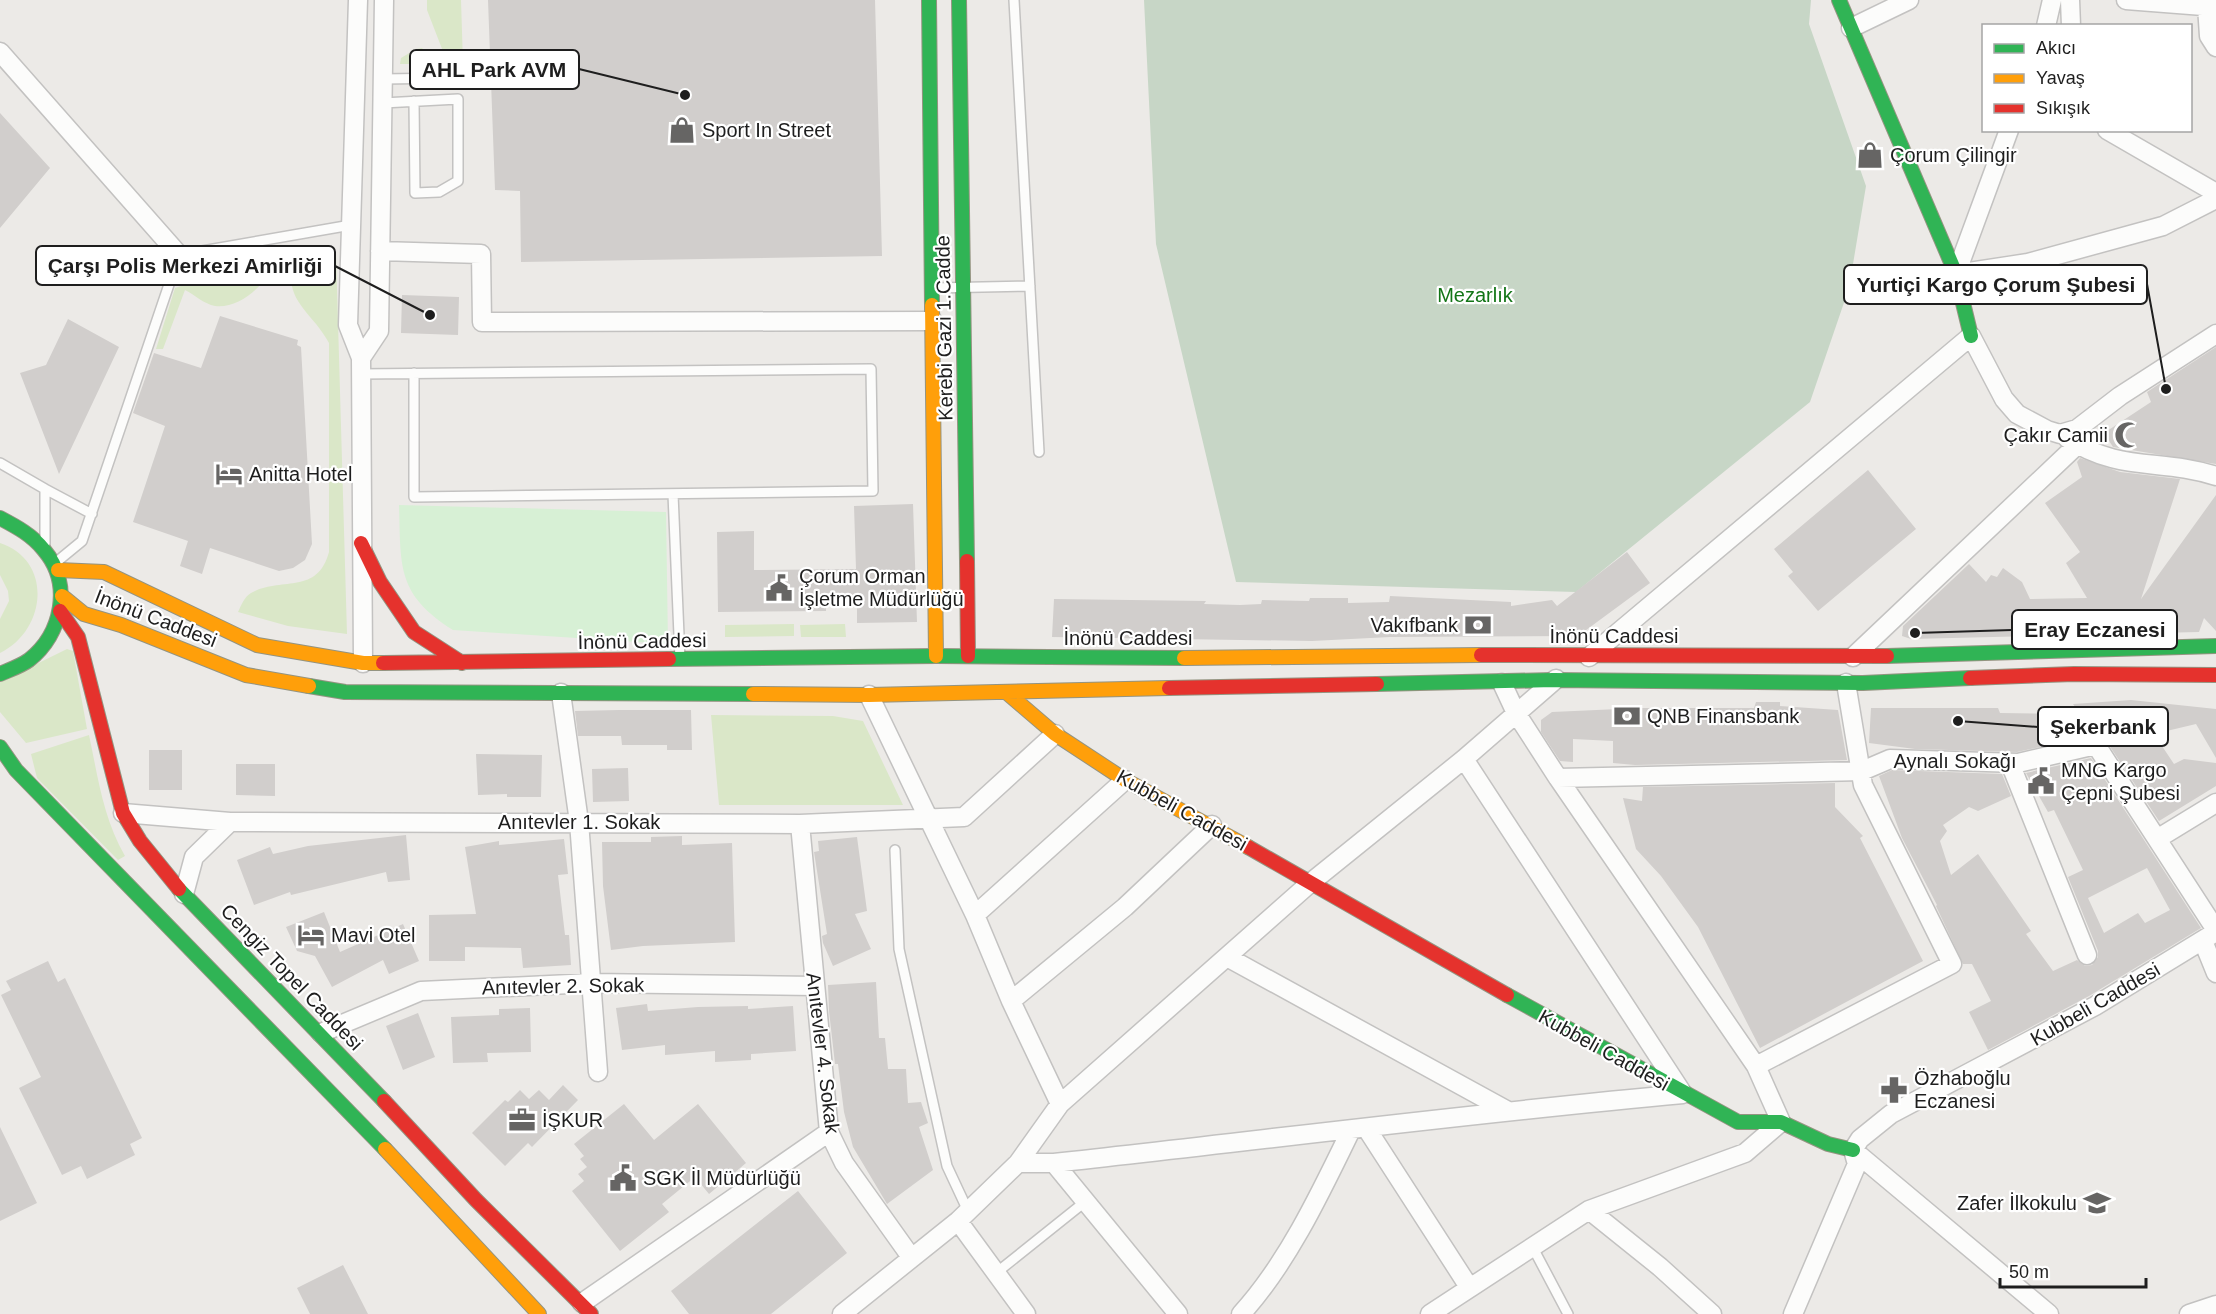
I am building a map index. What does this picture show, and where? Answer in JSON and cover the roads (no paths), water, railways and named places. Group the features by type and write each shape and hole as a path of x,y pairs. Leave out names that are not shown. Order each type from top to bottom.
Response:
{"street":[{"path":"358,0 348,325 361,366 363,663"},
{"path":"361,366 379,331 384,0"},
{"name":"Kerebi Gazi 1.Cadde","path":"929,0 932,289 948,322 968,656"},
{"name":"Kerebi Gazi 1.Cadde","path":"936,656 948,322 963,288 959,0"},
{"path":"1839,0 1956,274 1971,336 2004,399 2018,414 2102,458 2198,470 2216,476"},
{"path":"1851,28 1909,0"},
{"path":"2046,24 2052,0"},
{"path":"2070,0 2071,24"},
{"path":"2126,0 2211,6 2209,36 2216,47"},
{"path":"0,52 179,255"},
{"path":"1956,274 2008,132"},
{"path":"2110,132 2216,193"},
{"path":"1956,274 2028,263 2163,226 2216,199"},
{"path":"380,251 481,254 482,322 948,322"},
{"path":"2060,434 2077,429 2120,396 2216,334"},
{"path":"842,1314 963,1216 1018,1163 1060,1104 1309,884 1464,759 1553,680 1593,654 1971,336"},
{"path":"1853,657 2077,445"},
{"path":"0,517 26,529 45,547 56,567 61,604 52,635 37,655 16,669 0,674"},
{"path":"361,543 380,582 414,632 462,663"},
{"name":"İnönü Caddesi","path":"56,567 104,572 257,645 363,663 936,656 1254,658 1593,654 1853,657 2216,646"},
{"name":"İnönü Caddesi","path":"61,604 84,614 121,625 246,675 345,692 869,695 1502,683 1553,680 1846,683 2074,674 2216,675"},
{"name":"Cengiz Topel Caddesi","path":"61,604 78,638 123,813 140,841 184,894 321,1033 476,1200 586,1308"},
{"path":"1430,1314 1589,1210 1745,1153 1781,1122 1756,1066 1558,778 1516,713 1502,683"},
{"path":"1756,1066 1952,964 1863,785 1846,683"},
{"name":"Kubbeli Caddesi","path":"1006,692 1055,734 1125,780 1212,825 1309,884 1683,1094 1738,1122 1781,1122 1828,1144 1854,1150 1860,1139 1891,1114 2095,1006 2212,934"},
{"path":"561,693 579,822 598,1072"},
{"path":"869,695 975,915 1011,1001 1060,1104"},
{"name":"Anıtevler 1. Sokak","path":"123,813 230,822 800,824 964,818 1055,734"},
{"name":"Aynalı Sokağı","path":"1558,778 1862,771 1890,759 2010,763 2096,745 2157,839 2212,934 2216,972"},
{"path":"0,747 16,770 444,1210 539,1314"},
{"path":"1018,1163 1054,1163 1359,1130 1506,1110 1683,1094 1464,759"},
{"path":"2010,763 2087,955"},
{"path":"975,915 1125,780"},
{"path":"2157,839 2216,803"},
{"path":"184,894 194,857 230,822"},
{"name":"Anıtevler 4. Sokak","path":"800,824 830,1132 844,1163 911,1257"},
{"path":"1011,1001 1125,907 1212,825"},
{"path":"1227,957 1506,1110"},
{"name":"Anıtevler 2. Sokak","path":"321,1033 421,991 591,983 814,986"},
{"path":"1359,1130 1469,1287"},
{"path":"1241,1314 1262,1291 1326,1181 1359,1130"},
{"path":"586,1308 830,1132"},
{"path":"1793,1314 1857,1164 1854,1150"},
{"path":"1854,1150 2049,1314"},
{"path":"1054,1163 1178,1314"},
{"path":"444,1210 510,1305"},
{"path":"1589,1210 1660,1267 1712,1314"},
{"path":"963,1216 996,1273 1026,1314"},
{"path":"2189,1314 2216,1305"}],"lane":[{"path":"1014,0 1039,452"},
{"path":"383,79 450,78"},
{"path":"383,103 414,101 458,99 458,181 439,192 415,193 414,101"},
{"path":"56,567 82,541 179,255 351,225"},
{"path":"932,289 1030,286"},
{"path":"361,366 414,373 871,369 873,491 414,497 414,373"},
{"path":"0,463 92,514"},
{"path":"45,489 45,547"},
{"path":"673,494 681,660"},
{"path":"895,850 902,960 947,1166 963,1216"},
{"path":"996,1273 1086,1201"},
{"path":"1532,1246 1568,1314"}],"place":[{"name":"AHL Park AVM","path":"685,95"},
{"name":"Sport In Street","path":"682,130"},
{"name":"Çorum Çilingir","path":"1870,155"},
{"name":"Çarşı Polis Merkezi Amirliği","path":"430,315"},
{"name":"Yurtiçi Kargo Çorum Şubesi","path":"2166,389"},
{"name":"Çakır Camii","path":"2128,435"},
{"name":"Anitta Hotel","path":"229,474"},
{"name":"Çorum Orman İşletme Müdürlüğü","path":"779,588"},
{"name":"Vakıfbank","path":"1478,625"},
{"name":"Eray Eczanesi","path":"1915,633"},
{"name":"QNB Finansbank","path":"1627,716"},
{"name":"Şekerbank","path":"1958,721"},
{"name":"MNG Kargo Çepni Şubesi","path":"2041,781"},
{"name":"Mavi Otel","path":"311,935"},
{"name":"Özhaboğlu Eczanesi","path":"1894,1090"},
{"name":"İŞKUR","path":"522,1120"},
{"name":"SGK İl Müdürlüğü","path":"623,1178"},
{"name":"Zafer İlkokulu","path":"2097,1203"}],"park label":[{"name":"Mezarlık","path":"1475,295"}]}
